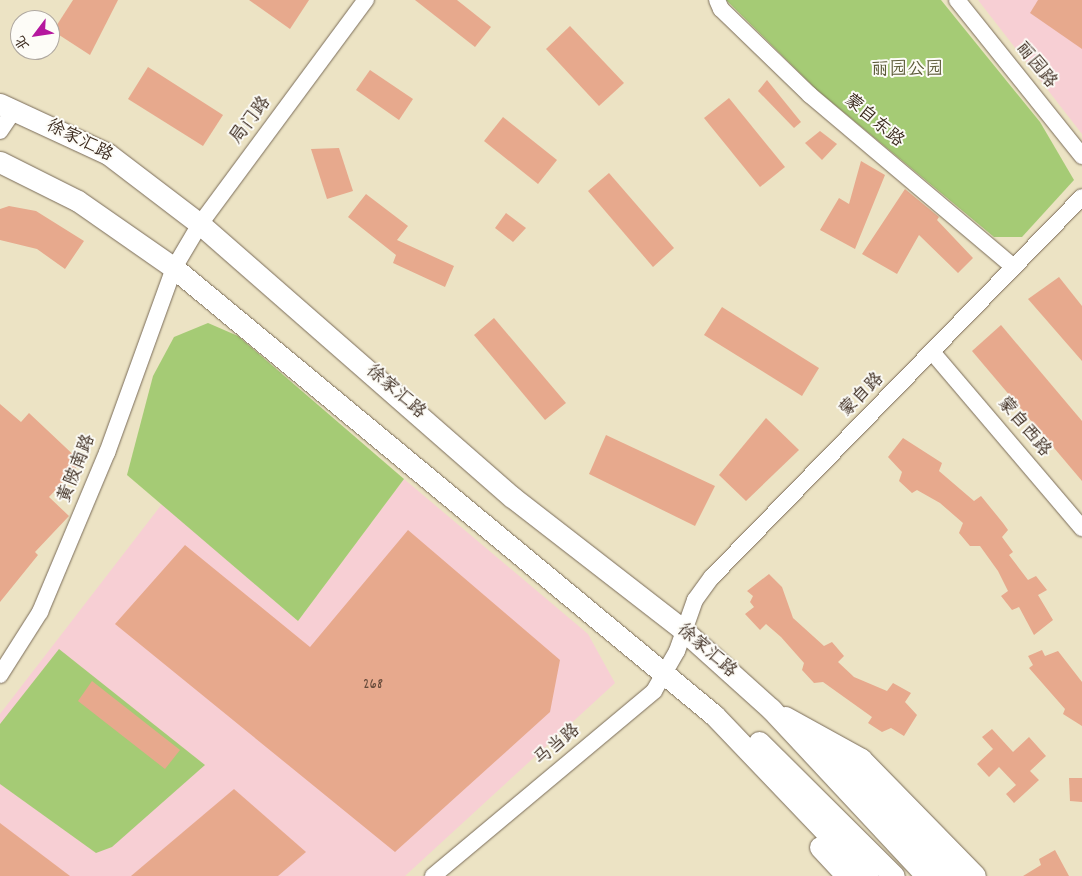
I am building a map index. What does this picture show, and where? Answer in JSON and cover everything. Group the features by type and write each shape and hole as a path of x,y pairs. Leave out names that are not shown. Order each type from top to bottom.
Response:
{"main road":[{"name":"徐家汇路","path":"7,107 108,154 200,224 512,497 682,629 772,709 927,876"},
{"path":"0,162 78,201 174,268 714,715 868,876"},
{"name":"徐家汇路","path":"772,709 861,759 975,876"},
{"path":"772,709 861,781 951,876"},
{"path":"714,715 748,772 847,876"},
{"path":"714,715 758,740 894,876"}],"street":[{"name":"局门路","path":"174,268 200,224 366,0"},
{"name":"蒙自东路","path":"717,0 721,9 810,95 1012,266"},
{"name":"丽园路","path":"956,0 1082,156"},
{"path":"0,131 7,107"},
{"name":"蒙自路","path":"682,629 695,600 712,577 933,353 1012,266 1082,197"},
{"name":"黄陂南路","path":"0,675 40,612 107,453 174,268"},
{"name":"蒙自西路","path":"933,353 1082,528"},
{"name":"马当路","path":"433,876 639,705 665,675 682,629"}],"shaded area":[{"path":"978,0 1082,0 1082,134"},
{"path":"404,479 588,634 615,683 405,876 0,876 0,714 162,504 298,621"}],"green space":[{"name":"丽园公园","path":"726,0 941,0 1040,122 1074,180 1022,237 994,237 817,90"},
{"path":"208,323 238,336 404,479 298,621 127,475 153,376 174,337"},
{"path":"59,649 205,765 112,847 96,853 0,784 0,724"}],"building":[{"path":"73,0 118,0 90,55 60,36 60,20"},
{"path":"249,0 309,0 290,29"},
{"path":"415,0 457,0 491,27 475,47"},
{"path":"1038,0 1082,0 1082,49 1030,13"},
{"path":"570,26 624,83 599,106 546,49"},
{"path":"148,67 223,115 203,146 128,99"},
{"path":"370,70 413,99 399,120 356,90"},
{"path":"767,80 801,122 794,128 758,91"},
{"path":"729,98 785,167 760,187 704,118"},
{"path":"503,117 557,160 538,184 484,141"},
{"path":"820,131 837,144 822,160 805,143"},
{"path":"339,148 353,191 327,199 311,149"},
{"path":"861,161 885,175 855,249 820,230 839,198 849,204"},
{"path":"609,173 674,248 653,267 588,191"},
{"path":"905,189 939,217 937,220 973,258 958,273 919,235 897,274 862,254"},
{"path":"366,194 408,226 397,240 454,266 445,287 393,263 396,255 348,217"},
{"path":"9,206 36,211 84,241 65,269 37,249 0,240 0,209"},
{"path":"506,213 526,228 513,242 495,228"},
{"path":"1059,277 1082,306 1082,361 1028,299"},
{"path":"722,307 819,368 802,396 704,335"},
{"path":"494,318 566,403 545,420 474,335"},
{"path":"1001,325 1082,421 1082,481 972,351"},
{"path":"0,404 21,422 29,413 81,462 49,497 69,516 35,552 38,555 0,602"},
{"path":"766,418 799,450 746,501 719,475"},
{"path":"606,435 715,486 695,526 589,474"},
{"path":"903,438 942,463 939,471 974,501 981,496 1008,530 1002,537 1013,552 1009,555 1028,580 1036,576 1047,590 1038,595 1053,620 1034,635 1019,607 1012,610 1001,596 1008,591 998,571 980,546 970,546 959,533 963,523 940,503 917,490 912,493 899,481 902,472 888,457"},
{"path":"408,530 560,660 550,712 395,852 115,624 185,545 310,647"},
{"path":"769,574 782,587 793,618 824,646 832,642 844,656 838,662 854,677 887,691 893,683 911,693 905,702 917,715 904,736 891,728 882,732 868,723 872,717 823,682 814,683 802,670 804,663 781,637 766,624 760,630 745,614 754,607 750,602 753,596 747,591"},
{"path":"1042,650 1045,656 1058,651 1082,682 1082,726 1063,714 1065,709 1029,668 1033,665 1028,656"},
{"path":"92,681 180,750 165,769 78,701"},
{"path":"992,729 1013,752 1029,737 1046,756 1030,771 1039,780 1014,803 1006,794 1016,785 999,767 989,777 977,764 993,749 982,737"},
{"path":"1069,778 1082,778 1082,802 1070,801"},
{"path":"234,789 306,852 278,876 131,876"},
{"path":"0,823 70,876 0,876"},
{"path":"1055,850 1069,876 1023,876 1041,865 1039,859"}]}
